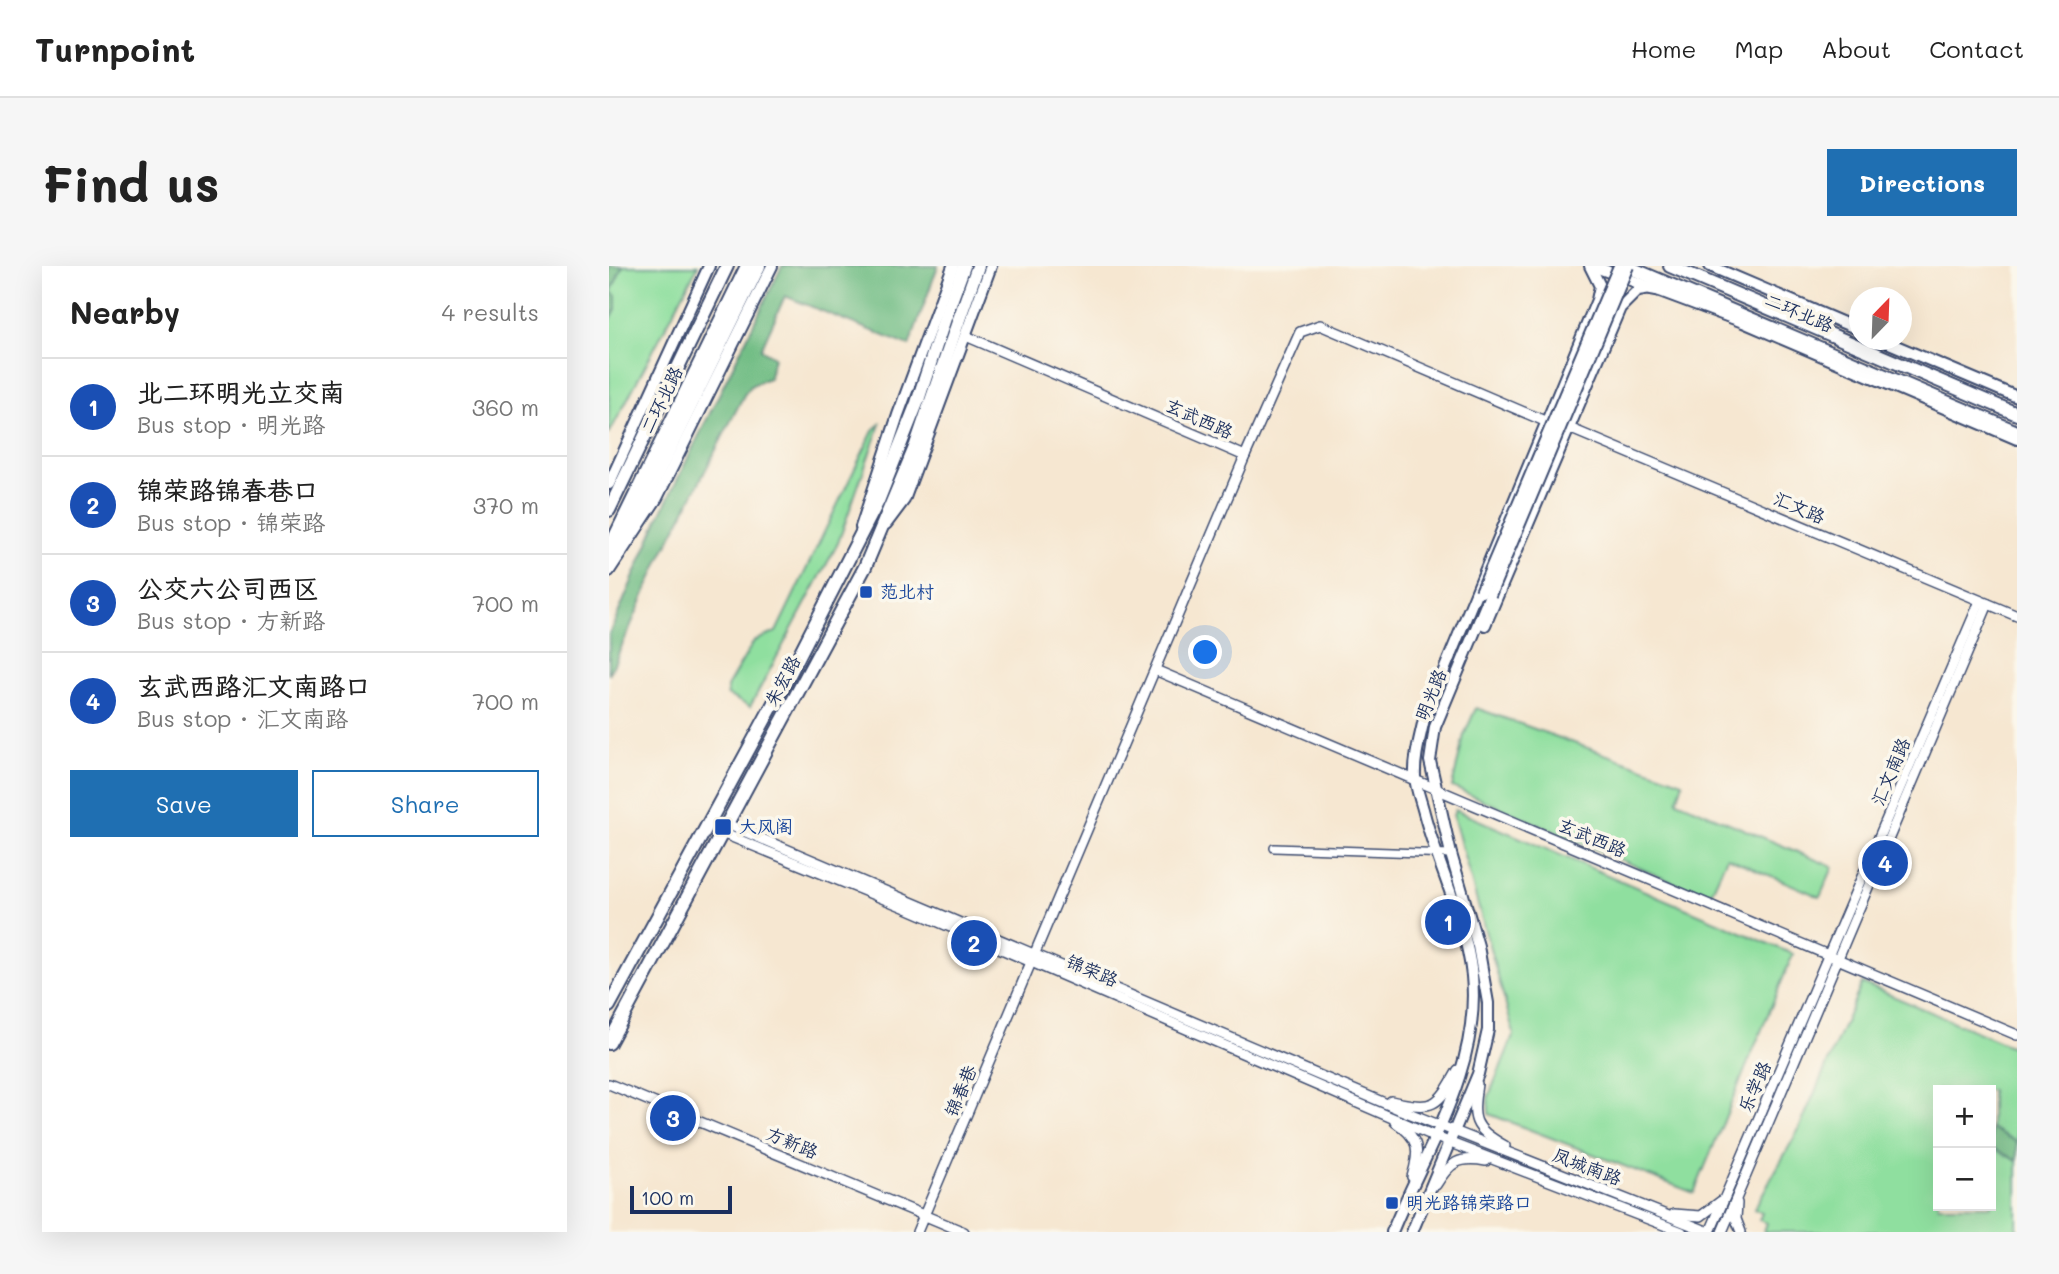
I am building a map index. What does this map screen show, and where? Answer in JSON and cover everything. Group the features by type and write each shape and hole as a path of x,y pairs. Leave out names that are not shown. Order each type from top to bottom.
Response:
{"main road":[{"path":"609,484 709,266"},
{"name":"二环北路","path":"609,510 727,266"},
{"name":"二环北路","path":"609,549 747,266"},
{"path":"610,565 628,534 759,266"},
{"path":"610,565 650,509 772,266"},
{"name":"朱宏路","path":"858,539 898,415 953,266"},
{"name":"朱宏路","path":"609,1006 788,677 878,501 917,403 964,266"},
{"name":"朱宏路","path":"609,1043 882,530 916,445 978,266"},
{"path":"882,530 904,499 991,266"},
{"path":"1592,266 1743,322 2017,439"},
{"name":"明光路","path":"1392,1232 1409,1190 1439,1131 1464,1059 1471,1020 1472,976 1448,888 1434,854 1415,779 1415,756 1424,719 1600,292 1598,278 1592,266"},
{"name":"明光路","path":"1412,1232 1478,1074 1488,1030 1487,995 1478,946 1434,788 1430,761 1435,727 1466,657 1486,593 1619,266"},
{"path":"1627,266 2014,428"},
{"name":"明光路","path":"1456,645 1486,593 1627,266"},
{"name":"二环北路","path":"1645,266 2017,414"},
{"name":"二环北路","path":"1670,266 1972,405 2014,428"},
{"path":"1710,266 1849,325"},
{"path":"1691,267 2017,407"},
{"path":"1466,657 1489,616 1620,307 1638,290 1651,288 1683,293 1714,304"},
{"path":"1822,349 1889,352"},
{"path":"1906,350 2017,397"},
{"path":"1909,361 1932,378"},
{"path":"628,534 650,509"}],"street":[{"path":"1245,456 1300,332 1320,325 1546,422"},
{"name":"玄武西路","path":"966,336 1245,456 1034,958"},
{"name":"汇文路","path":"1569,428 2017,617"},
{"name":"汇文南路","path":"1833,957 1984,603"},
{"name":"玄武西路","path":"1155,670 2017,1035"},
{"name":"锦荣路","path":"724,828 1451,1137"},
{"path":"1274,848 1451,854"},
{"name":"乐学路","path":"1709,1232 1833,957"},
{"name":"乐学路","path":"1722,1232 1833,957"},
{"name":"锦春巷","path":"917,1232 1034,958"},
{"path":"1367,1100 1421,1108 1430,1106 1441,1099 1464,1059"},
{"path":"1478,1074 1473,1111 1476,1124 1490,1138 1533,1163"},
{"name":"方新路","path":"609,1084 964,1232"},
{"path":"1367,1100 1416,1140 1419,1155 1409,1190"},
{"name":"凤城南路","path":"1451,1137 1533,1163 1655,1216 1682,1232"},
{"name":"凤城南路","path":"1451,1137 1506,1164 1709,1232"},
{"path":"1425,1201 1448,1166 1456,1160 1471,1158 1506,1164"},
{"path":"1655,1216 1701,1216 1718,1205 1727,1191"},
{"path":"1738,1195 1736,1219 1741,1232"},
{"path":"1655,1216 1671,1232"}],"green space":[{"path":"609,266 698,266 609,434"},
{"path":"609,266 623,266 611,292 616,296 616,309 609,322"},
{"path":"782,266 938,266 909,346 785,296 761,349 774,357 769,378 752,385 744,395 661,557 609,675 609,635 659,517"},
{"path":"880,424 838,543 750,707 727,695 727,687 754,641 776,632 874,429"},
{"path":"1476,708 1683,782 1677,801 1833,867 1820,897 1727,857 1709,898 1452,787 1464,735"},
{"path":"1455,810 1793,954 1694,1193 1489,1114 1488,1098 1514,1034 1453,816"},
{"path":"1862,983 2017,1049 2017,1232 1764,1232 1767,1223 1759,1220 1762,1213 1754,1209 1799,1129"},
{"path":"1996,1131 2017,1142 2017,1161 1996,1150"}],"place":[{"name":"范北村","path":"866,592"},
{"name":"大风阁","path":"723,827"},
{"name":"玄武西路汇文南路口","path":"1885,863"},
{"name":"北二环明光立交南","path":"1448,922"},
{"name":"锦荣路锦春巷口","path":"974,943"},
{"name":"公交六公司西区","path":"673,1118"},
{"name":"明光路锦荣路口","path":"1392,1203"}]}
